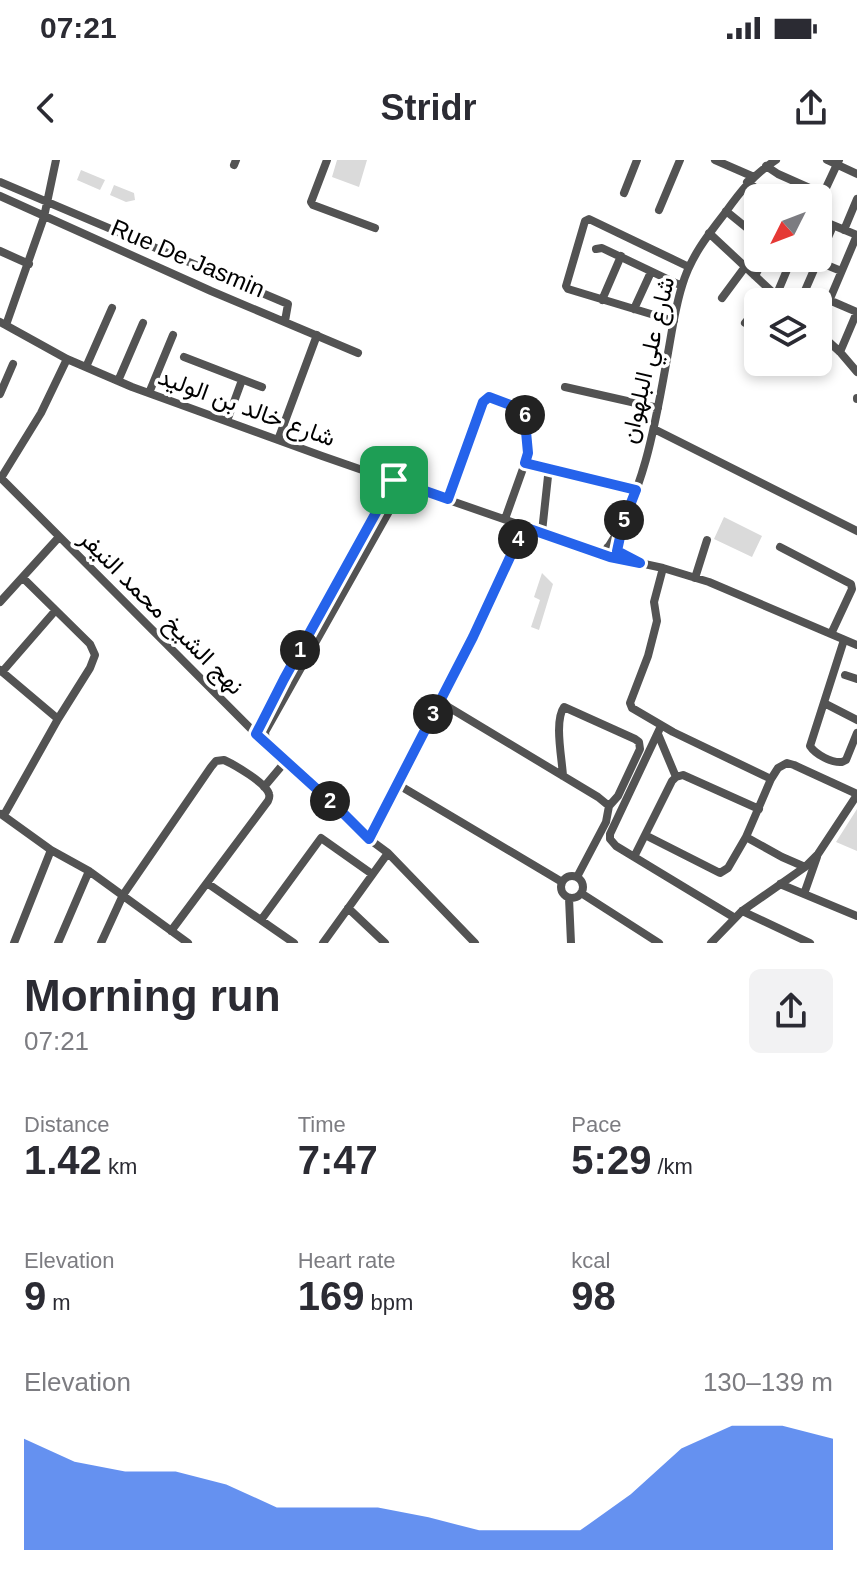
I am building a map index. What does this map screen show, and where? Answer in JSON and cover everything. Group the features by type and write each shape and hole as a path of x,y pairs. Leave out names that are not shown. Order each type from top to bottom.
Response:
{"street":[{"path":"3,324 29,264 44,217 56,160"},
{"path":"327,160 311,202 313,205 375,228"},
{"path":"624,193 637,160"},
{"path":"659,210 680,160"},
{"path":"715,160 755,184"},
{"name":"شارع علي البلهوان","path":"612,551 636,490 654,429 674,321 689,267 701,244 750,179 776,160"},
{"path":"827,160 838,162 857,174"},
{"path":"828,184 838,162"},
{"path":"766,166 800,184"},
{"name":"Rue De Jasmin","path":"0,182 288,304 285,321"},
{"name":"Rue De Jasmin","path":"0,196 358,353"},
{"path":"844,230 856,205"},
{"path":"726,211 744,226"},
{"path":"674,321 566,286 587,219 689,267"},
{"path":"832,293 857,235 833,226"},
{"path":"709,233 744,266"},
{"path":"596,249 602,248 621,256 682,286"},
{"path":"0,251 29,264"},
{"path":"602,300 621,256"},
{"path":"846,261 857,266"},
{"path":"832,267 841,271"},
{"path":"722,298 744,268"},
{"path":"634,309 651,272"},
{"path":"751,272 768,288"},
{"path":"755,276 757,272"},
{"path":"832,301 857,312 840,352"},
{"path":"86,367 112,308"},
{"path":"118,381 143,323"},
{"name":"شارع خالد بن الوليد","path":"3,324 67,359 149,393 524,527 695,578 857,645"},
{"path":"149,393 173,335"},
{"path":"278,440 317,335"},
{"path":"832,344 857,372"},
{"path":"184,357 262,387"},
{"path":"0,478 41,413 67,359"},
{"path":"1,388 13,364"},
{"path":"227,421 242,380"},
{"path":"565,387 658,408"},
{"path":"448,499 483,402 489,397 524,410 528,453 505,519"},
{"path":"654,429 857,531"},
{"path":"525,463 636,490"},
{"path":"542,532 549,467"},
{"name":"نهج الشيخ محمد النيفر","path":"0,478 266,744 388,853 475,943"},
{"path":"256,734 394,480"},
{"path":"266,744 265,732 405,483"},
{"path":"369,839 473,637 524,527"},
{"path":"0,602 59,537"},
{"path":"695,578 707,540"},
{"path":"780,547 851,584 852,589 831,634"},
{"path":"663,568 654,602 657,621 630,703 632,708 659,730 771,779"},
{"path":"23,578 90,644 95,655 2,814 51,850 89,871 188,943"},
{"path":"55,611 1,671 58,719"},
{"path":"844,640 810,746 814,752 842,762 846,760 857,733"},
{"path":"845,675 857,679"},
{"path":"440,702 609,806"},
{"path":"824,703 857,720"},
{"path":"563,776 559,713 564,707 639,742 640,749 618,796 609,806 606,822 577,877"},
{"path":"659,730 676,777"},
{"path":"659,730 610,834 612,843 739,915 810,943"},
{"path":"101,943 123,895 216,761 228,761 264,787 269,795 268,801 171,931"},
{"path":"264,787 285,762"},
{"path":"645,835 720,873 728,868 746,837 778,768 787,763 857,794 818,854 739,915 711,943"},
{"path":"634,857 676,777 683,775 759,809"},
{"path":"397,784 562,882"},
{"path":"746,837 805,867"},
{"path":"261,920 321,838 372,874"},
{"path":"14,943 51,850"},
{"path":"323,943 388,853"},
{"path":"804,894 818,854"},
{"path":"58,943 89,871"},
{"path":"562,882 570,876 577,877 583,886 581,893 569,898"},
{"path":"562,882 562,892 569,898 571,943"},
{"path":"207,883 294,943"},
{"path":"780,884 857,916"},
{"path":"581,893 659,943"},
{"path":"348,908 385,943"}],"shaded area":[{"path":"337,160 367,160 359,187 332,177"},
{"path":"81,170 105,180 100,190 77,180"},
{"path":"114,185 134,193 135,200 126,202 110,195"},
{"path":"724,517 762,536 752,557 714,539"},
{"path":"542,573 553,584 539,630 531,627 540,600 534,597"},
{"path":"857,809 857,851 836,842"}],"route":[{"path":"489,397 522,408 525,412 528,453 525,463 636,490 623,523 617,551 640,563 610,557 524,527 473,637 369,839 256,734 394,480 448,499 483,402 489,397"}]}
